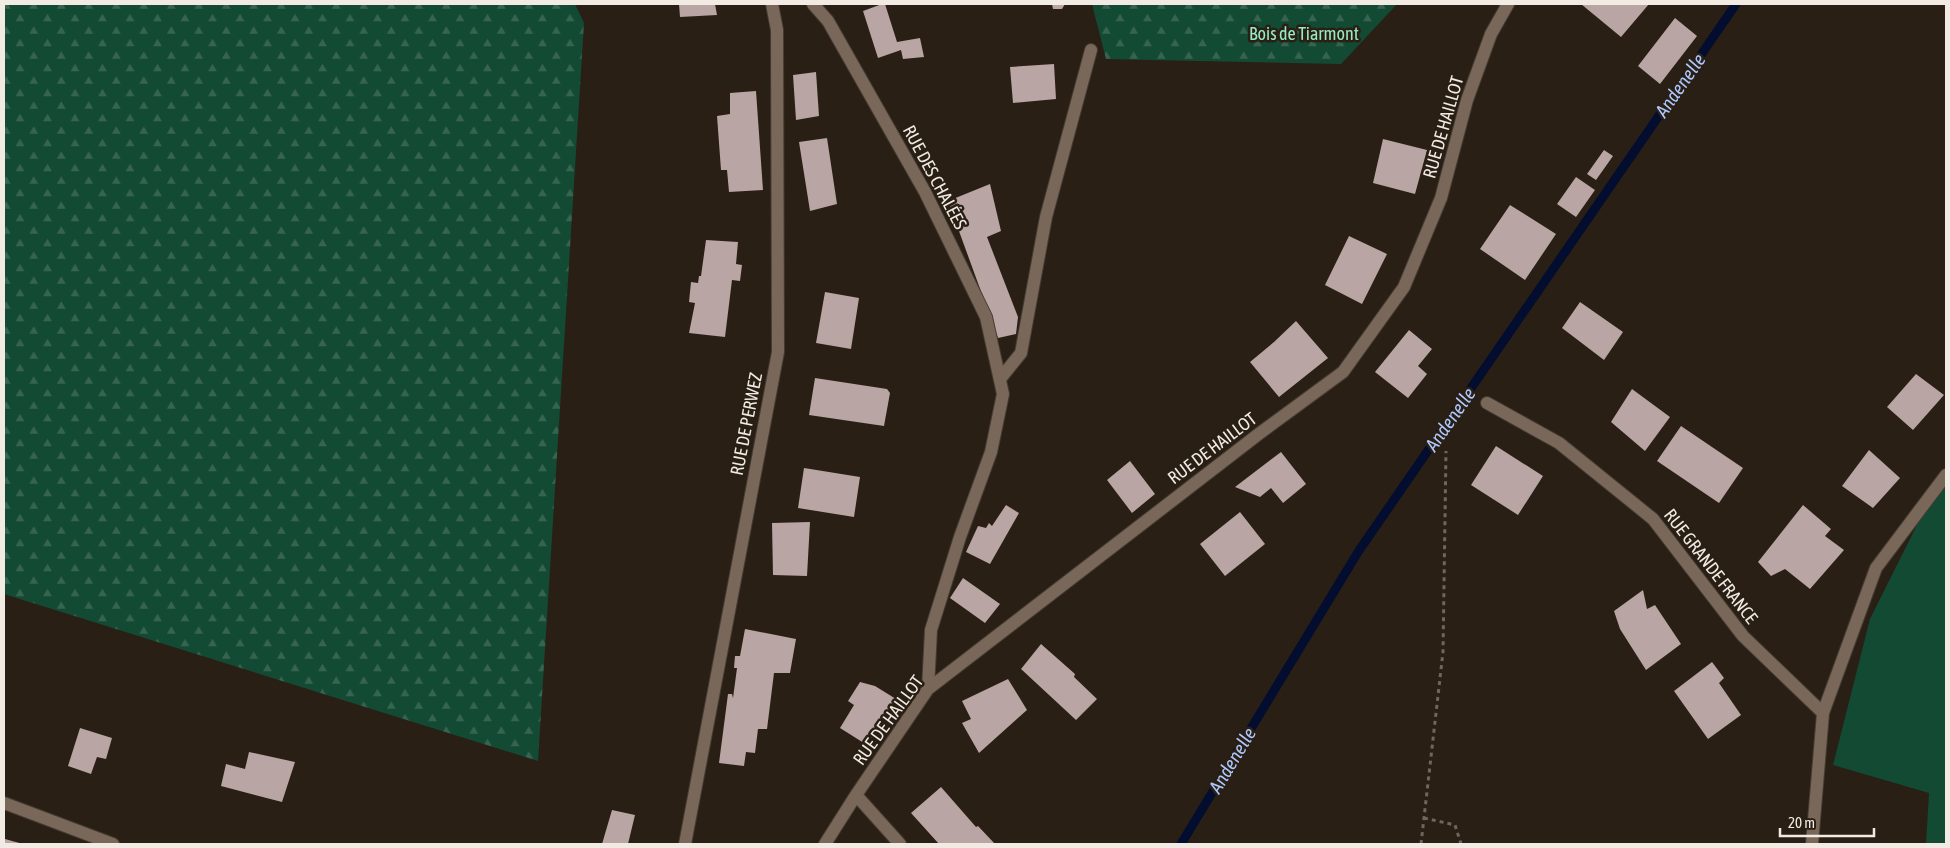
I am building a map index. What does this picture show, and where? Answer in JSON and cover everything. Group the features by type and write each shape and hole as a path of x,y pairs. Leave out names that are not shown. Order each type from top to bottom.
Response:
{"street":[{"name":"RUE DE PERWEZ","path":"685,844 778,352 777,30 772,4"},
{"name":"RUE DES CHALÉES","path":"813,4 828,21 925,192 986,317 1003,394 991,452 960,537 931,630 928,689"},
{"name":"RUE DE HAILLOT","path":"825,844 928,689 1260,433 1343,372 1404,287 1441,198 1467,100 1491,34 1508,4"},
{"path":"1000,379 1021,352 1046,217 1091,50"},
{"name":"RUE GRANDE FRANCE","path":"1486,403 1559,443 1653,519 1743,636 1823,713"},
{"path":"1812,844 1823,713 1876,568 1946,474"},
{"path":"856,795 900,844"},
{"path":"4,803 113,844"}],"path":[{"path":"1421,844 1443,652 1446,450"},
{"path":"1424,818 1454,825 1461,844"}],"green space":[{"path":"4,4 575,4 584,23 538,761 4,594"},
{"name":"Bois de Tiarmont","path":"1092,4 1397,4 1341,64 1106,59"},
{"path":"1946,481 1946,844 1926,844 1929,793 1833,765 1870,619 1924,511"}],"building":[{"path":"679,4 715,4 717,15 680,17"},
{"path":"885,4 897,42 920,38 924,57 903,59 901,50 878,58 863,11"},
{"path":"1052,4 1065,4 1062,9 1053,9"},
{"path":"1581,4 1649,4 1621,37"},
{"path":"1675,18 1697,36 1660,84 1638,66"},
{"path":"1054,64 1056,99 1013,103 1010,67"},
{"path":"816,72 819,116 796,120 793,75"},
{"path":"756,91 763,190 729,192 727,170 721,170 717,116 730,114 730,93"},
{"path":"827,138 837,204 810,211 799,142"},
{"path":"1383,139 1427,150 1415,194 1373,183"},
{"path":"1604,150 1613,156 1596,180 1587,174"},
{"path":"1576,177 1595,190 1576,217 1557,204"},
{"path":"990,184 1001,231 987,237 1018,317 1016,334 998,338 948,201"},
{"path":"1510,205 1556,234 1525,280 1480,249"},
{"path":"1349,236 1387,254 1362,304 1325,285"},
{"path":"706,240 738,242 736,264 742,265 740,281 732,280 725,337 689,333 695,303 689,302 691,282 698,283 699,276 701,276"},
{"path":"825,292 859,298 851,349 816,343"},
{"path":"1580,302 1623,332 1604,360 1562,328"},
{"path":"1296,321 1328,358 1279,397 1250,362"},
{"path":"1409,330 1432,349 1418,366 1427,374 1408,398 1375,372"},
{"path":"1916,374 1944,395 1913,430 1887,407"},
{"path":"815,378 887,389 890,393 884,426 809,415"},
{"path":"1632,389 1670,417 1645,451 1611,422"},
{"path":"1681,426 1743,468 1719,503 1657,461"},
{"path":"1496,446 1543,476 1518,515 1471,485"},
{"path":"1869,450 1900,478 1873,508 1842,486"},
{"path":"1281,452 1306,484 1283,503 1271,488 1260,497 1235,487"},
{"path":"1130,461 1155,494 1132,513 1107,480"},
{"path":"804,468 860,477 854,517 798,508"},
{"path":"1006,505 1019,513 990,564 966,552 978,526 986,528 989,523 992,526"},
{"path":"1803,505 1831,529 1825,536 1844,550 1810,589 1785,569 1771,576 1758,562"},
{"path":"1240,512 1265,544 1225,576 1200,544"},
{"path":"810,522 807,576 773,575 772,523"},
{"path":"963,578 1000,604 985,623 950,598"},
{"path":"1643,590 1647,609 1655,605 1681,644 1646,670 1620,629 1614,611"},
{"path":"745,629 796,639 790,673 774,673 767,729 758,729 755,753 746,752 744,766 719,763 728,694 732,694 733,698 737,668 734,668 735,656 740,656"},
{"path":"1041,644 1075,674 1074,677 1097,699 1076,720 1021,669"},
{"path":"1712,662 1724,678 1719,683 1741,715 1708,739 1674,691"},
{"path":"1008,679 1027,710 979,753 962,723 971,719 962,701"},
{"path":"860,682 875,686 896,699 867,745 840,728 854,705 848,701"},
{"path":"80,728 112,738 106,759 97,757 91,774 68,766"},
{"path":"249,752 295,762 282,802 221,786 226,764 245,769"},
{"path":"941,787 976,827 978,826 995,844 939,844 911,813"},
{"path":"612,810 635,815 628,844 602,844"},
{"path":"5,839 23,844 4,844"}],"waterway":[{"name":"Andenelle","path":"1181,844 1358,552 1736,4"}]}
